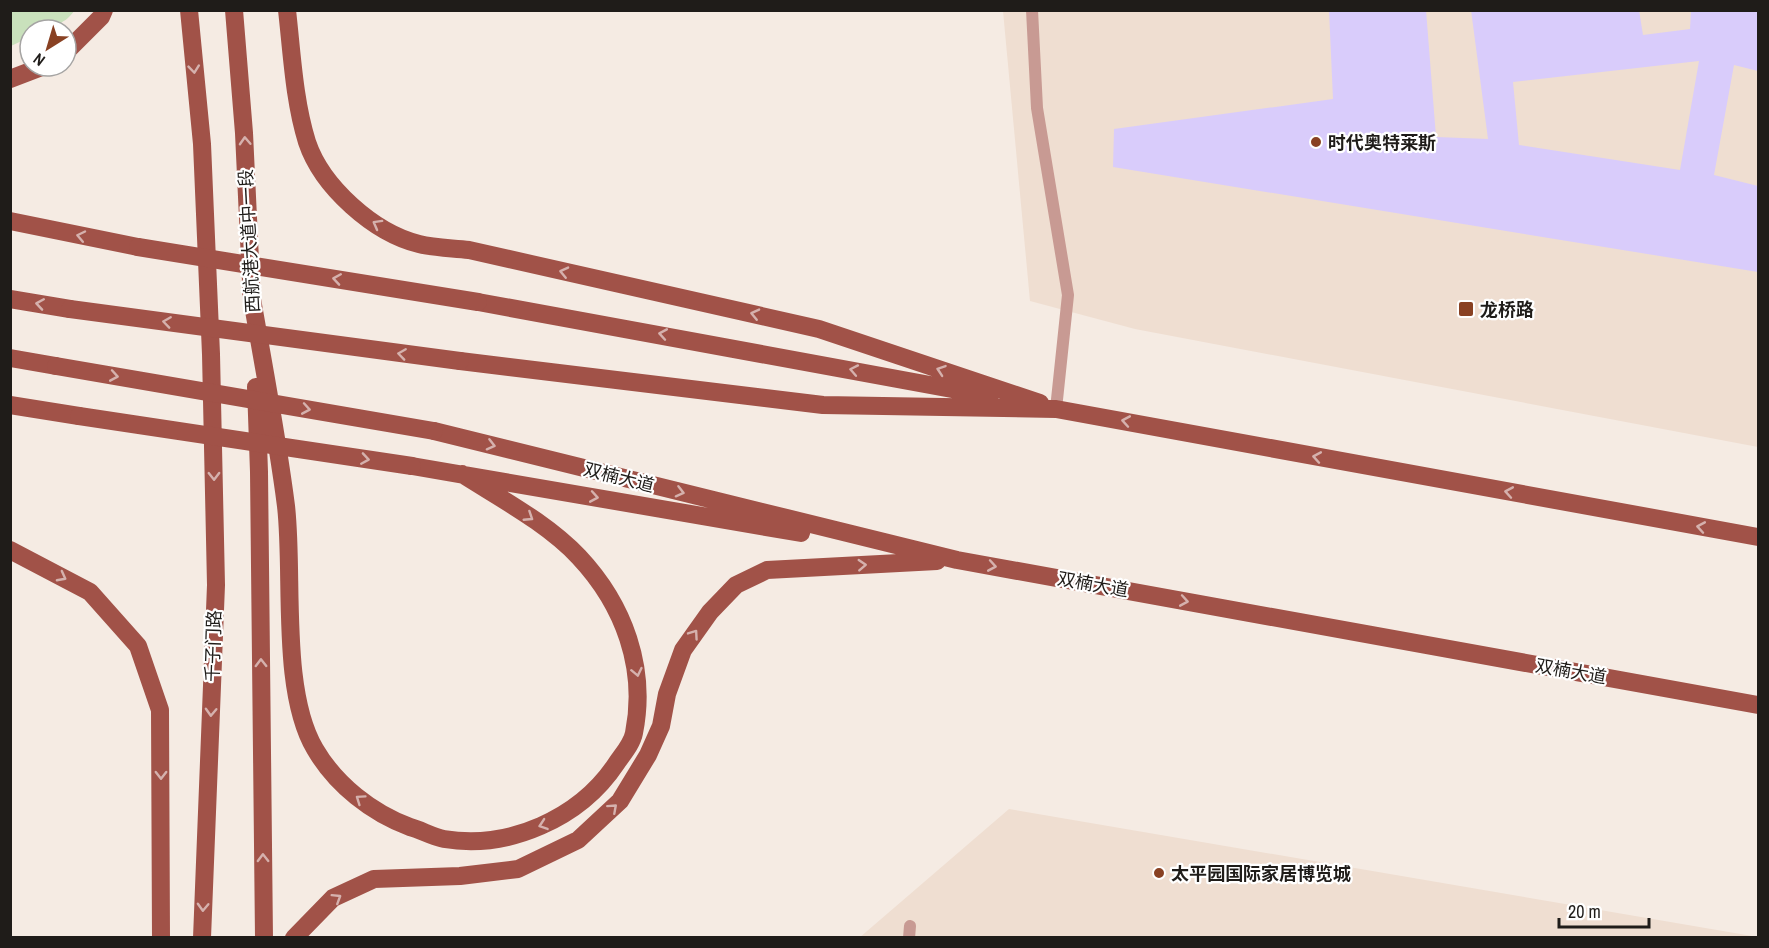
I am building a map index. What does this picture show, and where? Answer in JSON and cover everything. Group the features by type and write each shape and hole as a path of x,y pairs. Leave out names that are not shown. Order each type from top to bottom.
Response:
{"main road":[{"path":"78,40 101,17 104,10"},
{"name":"千子门路","path":"189,10 202,144 211,354 216,585 202,938"},
{"name":"西航港大道中一段","path":"234,10 244,133 259,472 264,938"},
{"path":"287,10 297,94 308,144 333,189 372,223 418,244 469,250 819,329 1056,409"},
{"path":"10,221 138,247 664,334 1056,409 1758,537"},
{"path":"251,292 286,508 298,704 314,748 348,791 389,819 444,839 502,839 556,820 602,785 634,736 639,681 627,628 599,581 578,555 541,525 462,474"},
{"path":"10,299 69,309 460,361 823,405 1056,409"},
{"name":"双楠大道","path":"10,358 434,431 957,560 1758,705"},
{"path":"10,405 462,474 957,560"},
{"path":"10,410 79,416"},
{"path":"10,550 90,592 138,646 160,711 161,938"},
{"path":"294,938 333,898 374,879 460,876 518,868 578,840 620,801 648,755 661,726 667,694 683,650 710,612 736,585 767,570 957,560"}],"lane":[{"path":"1032,10 1037,108 1068,295 1056,409"}],"shaded area":[{"path":"1003,11 1758,11 1758,447 1135,329 1030,301"},
{"name":"太平园国际家居博览城","path":"1009,809 1758,937 859,938"}],"green space":[{"path":"11,10 74,10 68,18 18,18 18,43 11,46"}],"building":[{"name":"时代奥特莱斯","path":"1329,10 1426,10 1436,137 1488,139 1471,10 1639,10 1643,35 1690,29 1691,10 1758,10 1758,71 1734,65 1714,175 1758,186 1758,272 1113,167 1114,129 1333,99","holes":["1699,61 1680,170 1519,145 1513,82"]}],"place":[{"name":"时代奥特莱斯","path":"1316,142"},
{"name":"龙桥路","path":"1466,309"},
{"name":"太平园国际家居博览城","path":"1159,873"}]}
